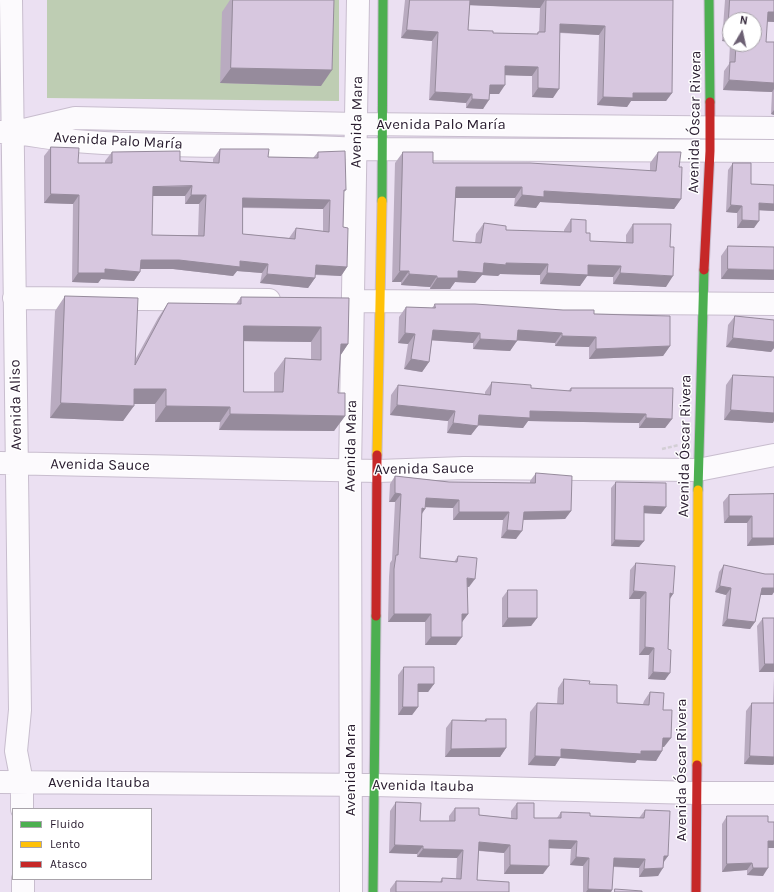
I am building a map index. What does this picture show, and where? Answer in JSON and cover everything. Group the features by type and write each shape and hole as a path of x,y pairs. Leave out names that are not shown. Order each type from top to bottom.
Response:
{"street":[{"name":"Avenida Aliso","path":"11,0 7,132 14,298 8,463 20,710 16,751 22,782 22,808"},
{"name":"Avenida Mara","path":"351,892 350,470 358,0"},
{"name":"Avenida Mara","path":"373,892 379,302 383,149 383,0"},
{"name":"Avenida Óscar Rivera","path":"696,892 698,470 702,304 710,150 709,0"},
{"name":"Avenida Palo María","path":"7,132 75,118 357,124 774,128"},
{"name":"Avenida Palo María","path":"7,132 75,141 227,147 307,146 356,149 774,151"},
{"path":"14,298 290,300"},
{"path":"330,301 774,304"},
{"name":"Avenida Sauce","path":"8,463 378,471 464,468 698,470 774,455"},
{"name":"Avenida Itauba","path":"0,782 351,784 696,793 774,793"},
{"path":"23,880 23,892"}],"green space":[{"path":"47,0 339,0 339,101 47,98"}],"building":[{"path":"233,0 334,0 332,70 231,68"},
{"path":"410,0 470,0 468,30 493,31 493,33 538,34 538,32 545,32 546,0 673,0 672,93 633,93 633,98 603,97 605,26 560,24 559,89 538,88 538,67 505,66 505,85 490,85 489,100 472,99 472,94 435,92 438,32 407,30"},
{"path":"730,0 774,0 774,12 768,12 766,42 774,42 774,83 729,80 730,62 735,62 736,52 762,52 762,12 729,12"},
{"path":"51,147 79,148 78,163 112,163 112,152 180,151 180,161 219,163 220,149 269,149 268,157 318,158 318,152 345,151 346,190 344,190 343,227 348,228 347,267 316,265 315,278 267,274 268,264 240,261 240,267 179,260 141,260 140,272 105,269 105,273 78,273 79,195 51,194","holes":["192,186 191,195 206,195 204,236 152,235 153,187","243,198 330,200 329,232 296,228 295,239 243,234"]},
{"path":"403,152 433,152 433,163 530,163 656,171 658,152 681,152 679,167 682,167 681,199 544,191 544,197 522,195 522,187 456,187 453,241 481,243 484,223 506,226 506,230 571,232 571,219 586,220 586,233 590,233 590,241 633,243 633,224 671,224 670,247 674,247 673,276 620,273 621,266 588,265 588,275 547,273 548,264 506,263 506,265 484,263 483,273 458,271 458,278 437,278 437,276 409,274 409,271 400,271"},
{"path":"733,163 751,163 751,184 774,185 774,204 759,203 759,221 742,220 742,206 731,205"},
{"path":"728,246 774,247 774,270 728,269"},
{"path":"65,296 138,298 135,365 168,303 241,304 241,297 349,298 348,344 341,344 338,393 345,393 345,416 230,414 230,407 166,406 166,389 134,389 134,406 61,403","holes":["244,326 321,327 321,360 285,358 283,392 244,392"]},
{"path":"435,304 475,304 563,310 594,310 594,314 670,316 670,346 596,349 596,337 562,336 562,333 518,330 517,341 480,339 480,333 433,330 429,362 411,359 415,334 405,333 406,307 435,308"},
{"path":"735,316 774,320 774,342 733,338"},
{"path":"733,375 774,377 774,413 731,410"},
{"path":"492,382 531,385 531,388 571,391 571,388 673,388 672,419 646,418 646,414 530,411 530,418 479,415 478,426 453,423 455,411 397,405 398,385 490,395"},
{"path":"536,473 572,476 571,511 524,512 522,531 507,530 509,512 459,512 459,500 426,498 425,509 422,508 420,558 457,562 458,556 477,558 475,579 467,578 468,614 462,614 462,637 431,637 431,614 394,614 394,569 396,555 398,555 401,494 395,493 395,476 449,482 535,483"},
{"path":"616,482 666,483 666,507 644,506 644,541 615,540"},
{"path":"774,494 774,538 752,538 752,516 729,516 729,495"},
{"path":"636,563 675,566 673,594 670,593 668,649 671,650 670,673 653,672 654,648 645,647 646,592 634,591"},
{"path":"724,565 765,574 774,574 774,588 762,588 755,622 727,619 731,588 720,586"},
{"path":"508,590 537,590 537,618 508,618"},
{"path":"763,618 774,618 774,664 765,664"},
{"path":"404,667 434,667 434,684 418,684 418,707 403,707"},
{"path":"564,679 590,681 589,684 617,685 617,703 649,705 650,692 664,693 663,710 672,710 671,738 663,738 662,751 641,751 641,754 561,749 561,757 535,756 537,703 563,704"},
{"path":"752,703 774,703 774,757 750,756"},
{"path":"486,719 506,719 506,748 451,749 452,720 486,721"},
{"path":"396,802 421,803 420,821 455,821 455,808 479,808 479,815 517,819 517,803 534,803 534,818 561,818 561,812 590,813 590,816 644,818 645,810 670,811 668,856 664,856 663,868 644,869 645,859 614,858 612,890 588,889 589,858 576,857 577,841 549,840 549,866 510,865 510,845 479,842 477,880 509,882 509,892 396,892 396,881 442,882 442,878 461,879 463,850 423,849 423,846 395,845"},
{"path":"727,816 768,816 768,822 774,822 774,841 768,841 768,868 753,868 752,863 727,864"},
{"path":"615,889 642,891 642,892 615,892"}],"traffic: fast":[{"path":"382,201 383,0"},
{"path":"709,0 710,102"},
{"path":"698,490 704,270"},
{"path":"373,892 376,616"}],"traffic: slow":[{"path":"377,455 382,201"},
{"path":"697,765 698,490"}],"traffic: jam":[{"path":"704,270 710,151 710,102"},
{"path":"376,616 377,455"},
{"path":"696,892 697,765"}]}
